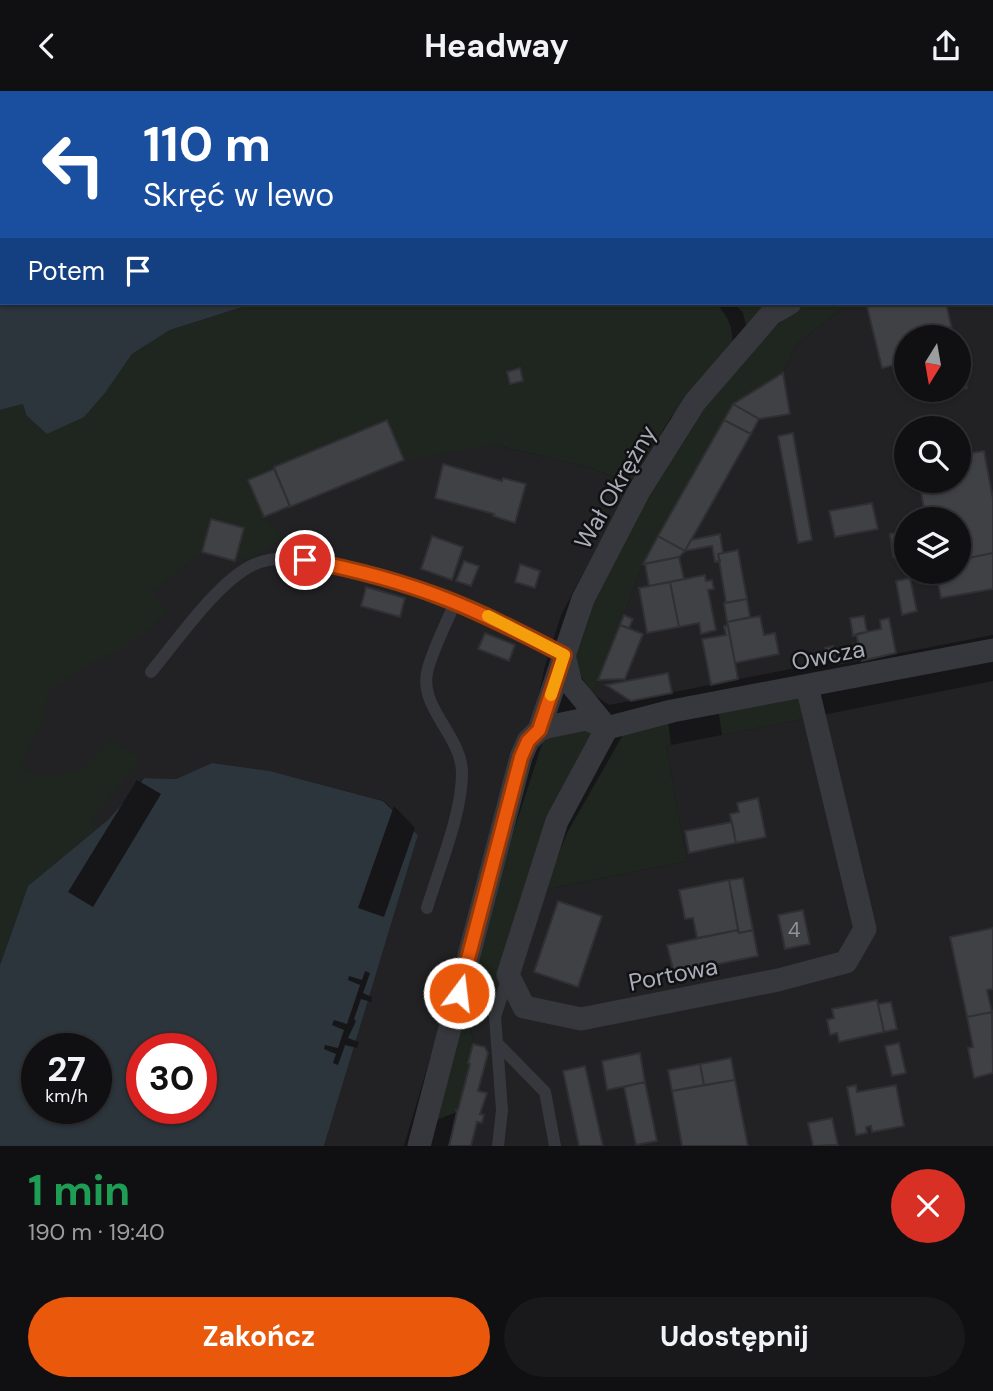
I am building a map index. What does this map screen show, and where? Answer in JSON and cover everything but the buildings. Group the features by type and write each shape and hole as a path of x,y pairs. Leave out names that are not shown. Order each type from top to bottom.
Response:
{"street":[{"name":"Wał Okrężny","path":"419,1146 521,757 528,741 539,730 583,599 639,491 688,414 771,314 787,305"},
{"name":"Owcza","path":"607,727 993,650"},
{"path":"564,655 571,684 607,727"},
{"name":"Portowa","path":"508,975 524,1007 581,1019 778,980 846,962 865,929 807,686"},
{"path":"539,730 586,719 607,727"},
{"path":"508,975 557,821 607,727"}],"lane":[{"path":"151,673 217,593 241,572 254,564 269,560 305,560 358,570 455,602 564,655"},
{"path":"427,908 459,803 462,770 454,740 430,701 427,674 455,602"},
{"path":"498,1146 502,1109 495,1017 508,975"},
{"path":"497,1043 545,1092 555,1146"}],"shaded area":[{"path":"0,305 249,305 170,330 132,354 105,393 84,417 47,434 26,415 23,404 0,410"},
{"path":"249,305 717,305 728,320 732,332 732,346 730,353 671,417 631,483 591,468 495,445 404,460 387,420 249,480 264,517 284,539 251,558 235,561 244,529 211,520 202,552 152,592 167,612 128,646 80,669 48,693 44,721 20,764 35,774 57,776 84,769 110,739 141,758 91,820 99,827 28,886 0,965 0,410 23,404 26,415 48,433 84,416 105,393 132,354 170,330"},
{"path":"736,305 773,305 746,327 743,313"},
{"path":"803,305 846,305 796,345 783,373 733,404 643,564 593,694 570,660 583,599 697,408 770,330"},
{"path":"846,305 993,305 993,635 838,665 836,660 609,705 593,694 643,564 733,404 783,373 796,345"},
{"path":"357,370 495,445 591,468 631,483 561,615 545,666 528,741 404,1146 324,1146 418,835 384,801 270,771 212,763 176,779 143,778 109,819 28,886 0,732"},
{"path":"993,681 993,1146 449,1146 473,1044 471,1029 495,1017 544,890 687,861 666,746"},
{"path":"807,694 812,717 722,735 718,708"},
{"path":"668,720 671,745 666,746 687,861 544,890 567,833 628,726"},
{"path":"607,728 557,821 495,1017 471,1029 473,1044 468,1063 470,1064 458,1110 429,1123 474,954 543,741 551,734"},
{"path":"212,763 270,771 383,801 418,835 324,1146 0,1146 0,965 28,886 109,819 144,778 176,779"}],"pier":[{"path":"137,780 161,794 93,907 68,892"},
{"path":"394,806 415,828 384,917 358,908"},
{"path":"365,971 370,973 363,993 372,997 371,1002 361,999 354,1019 356,1021 348,1038 359,1042 357,1048 345,1045 338,1065 333,1063 336,1054 324,1049 325,1045 338,1048 344,1030 332,1025 334,1020 347,1024 360,985 348,980 349,976 362,980"}],"slow traffic":[{"path":"488,616 564,655 551,695"}],"route":[{"path":"305,560 358,570 443,597 488,616 564,655 539,730 528,741 521,757 459,993"}]}
